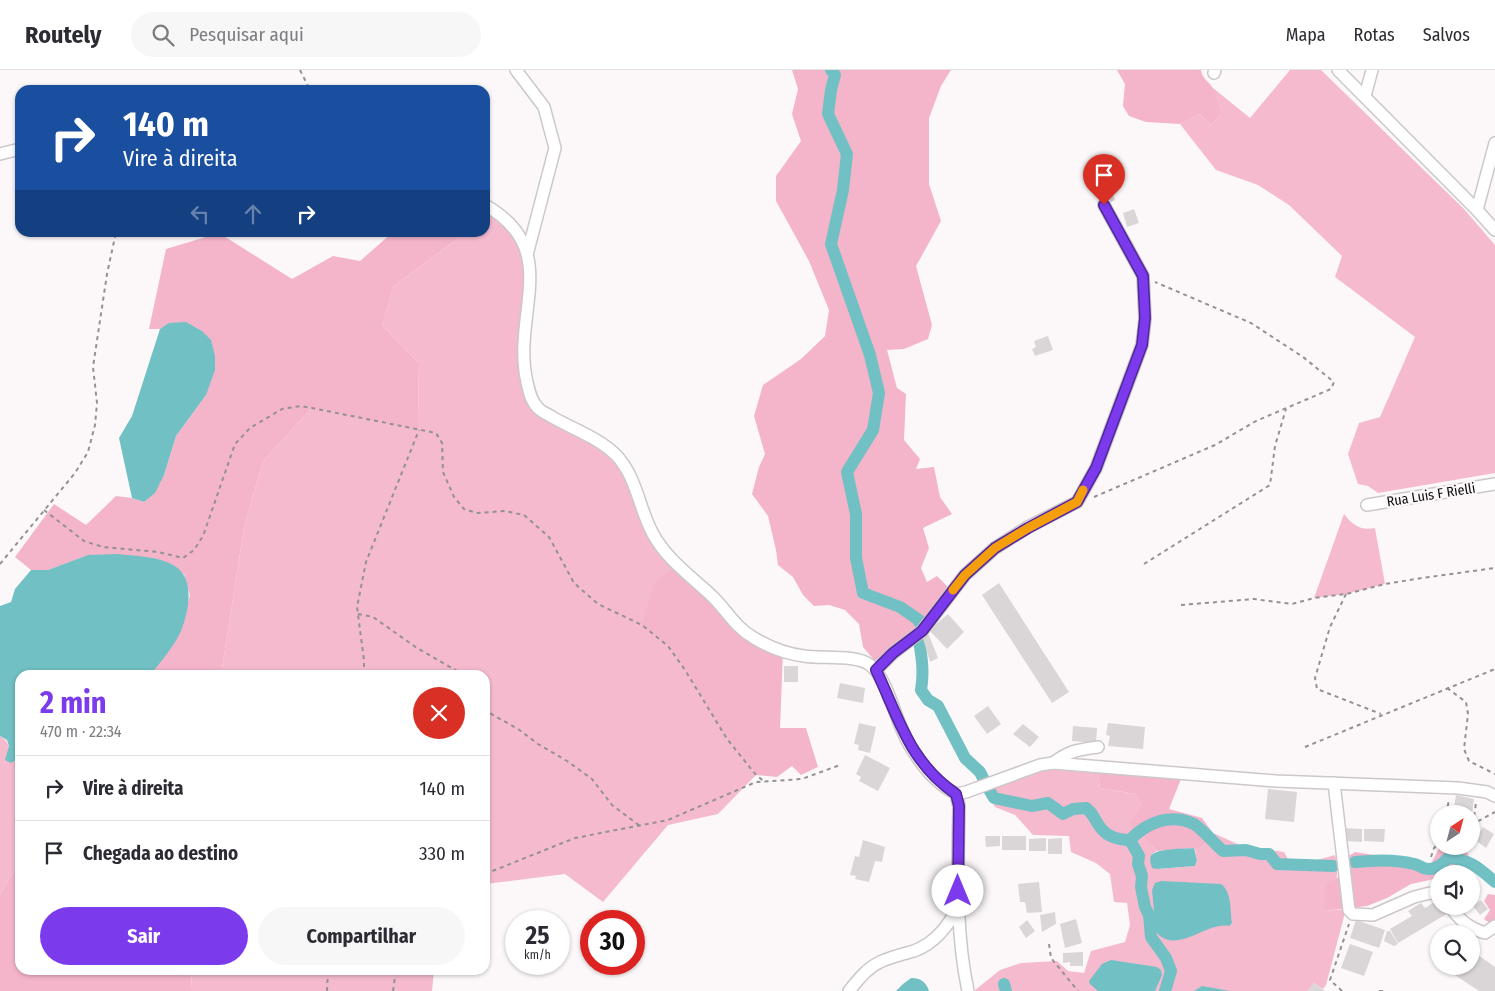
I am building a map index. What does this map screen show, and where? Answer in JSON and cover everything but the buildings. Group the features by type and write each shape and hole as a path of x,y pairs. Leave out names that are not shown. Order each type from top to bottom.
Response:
{"street":[{"path":"516,70 544,107 555,148 528,251 531,276 523,350 524,370 530,395 538,409 596,440 616,455 629,472 652,532 664,552 715,599 734,623 752,637 775,648 804,656 852,659 867,663 876,670 904,734 914,750 938,782 956,794 959,806 958,908 962,966 968,991"},
{"path":"1338,70 1495,230"},
{"path":"1365,96 1372,70"},
{"path":"1477,210 1495,143"},
{"path":"0,154 15,150"},
{"path":"876,670 893,653 922,631 965,575 995,548 1077,502 1096,468 1142,345 1145,318 1143,276 1104,205"},
{"path":"490,208 516,230 528,251"},
{"name":"Rua Luis F Rielli","path":"1367,505 1495,484"},
{"path":"1053,763 1064,754 1074,750 1098,747"},
{"path":"956,794 1040,765 1053,763 1276,781 1451,787 1495,796"},
{"path":"1334,783 1349,910 1353,914 1373,915 1414,897 1430,893"},
{"path":"849,991 869,969 881,961 917,950 930,942 946,928 958,908"},
{"path":"1456,915 1458,919 1476,930 1485,933 1495,926"}],"path":[{"path":"300,70 308,85"},
{"path":"0,564 75,473 88,452 95,424 97,403 92,367 115,237"},
{"path":"1077,502 1101,495 1215,445 1256,421 1331,389 1334,382 1304,358 1251,323 1143,276"},
{"path":"44,510 84,541 103,547 158,552 183,558 194,550 203,536 234,444 250,428 282,409 300,406 436,433 442,443 443,472 454,497 464,509 477,514 505,511 524,515 549,537 574,584 598,604 642,625 668,646 727,739 756,775 765,782"},
{"path":"1144,564 1270,485 1275,446 1286,409"},
{"path":"364,670 357,607 366,562 419,430"},
{"path":"1182,605 1254,600 1292,604 1314,598 1346,594 1422,578 1495,568"},
{"path":"1346,594 1330,627 1315,678 1315,686 1317,689 1382,714"},
{"path":"358,614 373,617 417,648 455,670"},
{"path":"1305,747 1495,669"},
{"path":"1447,688 1466,702 1468,714 1464,749 1469,761 1495,774"},
{"path":"490,713 518,729 592,779 612,806 640,826"},
{"path":"490,872 575,838 668,820 756,782 802,779 840,765"},
{"path":"1448,805 1451,787"},
{"path":"1475,805 1478,791"},
{"path":"1480,820 1495,812"},
{"path":"1342,991 1330,980 1353,914"},
{"path":"1049,944 1051,958 1078,991"},
{"path":"327,991 328,975"},
{"path":"393,991 395,975"},
{"path":"1379,991 1386,991"}],"shaded area":[{"path":"792,70 951,70 941,86 929,118 929,184 941,221 916,266 932,325 928,339 904,349 887,350 897,388 906,394 904,440 920,459 916,469 934,467 940,497 952,514 923,528 929,548 921,568 927,582 937,576 949,588 927,620 875,661 863,647 859,624 845,610 829,605 814,606 803,595 793,577 778,565 768,516 752,494 759,467 765,454 754,416 763,385 801,359 825,336 829,310 809,261 776,201 776,176 801,141 792,114 798,89"},
{"path":"1117,70 1201,70 1203,76 1214,90 1222,113 1211,125 1200,114 1180,124 1146,122 1129,116 1123,106 1125,84"},
{"path":"1290,70 1321,70 1464,209 1495,245 1495,473 1378,493 1368,486 1358,484 1348,454 1359,423 1380,417 1415,337 1335,277 1342,256 1289,205 1258,185 1216,170 1180,124 1200,114 1211,125 1222,113 1213,88 1250,118"},
{"path":"490,210 528,251 523,350 538,409 616,455 652,532 677,565 643,625 668,646 727,739 756,775 718,814 668,825 603,902 565,874 490,883 490,670 222,670 244,528 263,461 312,408 419,429 418,362 382,325 394,286 456,240 457,237 490,237"},
{"path":"206,237 225,237 292,279 333,256 360,261 387,237 457,237 456,240 394,286 382,325 418,362 419,430 312,408 263,461 244,528 222,670 154,670 180,631 190,595 184,574 89,555 48,570 31,570 15,557 54,504 86,525 116,496 144,502 164,475 176,436 206,395 174,323 160,329 149,329 166,249"},
{"path":"1344,514 1361,528 1375,528 1385,584 1346,594 1314,598"},
{"path":"677,565 734,623 783,651 780,728 806,728 818,767 801,775 792,766 777,777 756,775 727,739 668,646 642,625 655,582"},
{"path":"0,736 8,744 11,763 15,761 15,868 0,895"},
{"path":"1047,769 1098,773 1100,788 1135,794 1141,804 1131,824 1157,851 1152,854 1157,869 1195,866 1197,860 1195,850 1207,844 1213,833 1242,846 1284,852 1288,859 1317,860 1335,855 1337,877 1324,911 1346,909 1326,985 1323,989 1314,983 1308,991 974,991 1000,970 1021,963 1057,961 1068,971 1084,973 1091,951 1125,942 1130,925 1127,903 1114,902 1110,874 1096,863 1071,852 1069,836 1033,835 1015,815 995,807 986,791"},
{"path":"1098,773 1181,779 1169,809 1202,818 1213,833 1207,844 1195,850 1194,848 1157,851 1130,824 1141,804 1135,794 1100,788"},
{"path":"1355,852 1431,864 1436,855 1468,855 1461,865 1430,865 1430,880 1411,884 1387,898 1367,906 1324,911 1327,883 1338,877 1338,863"},
{"path":"15,868 15,975 191,975 192,991 0,991 0,895"},
{"path":"1488,894 1495,895 1495,922 1492,925 1484,919 1490,910 1484,901"},
{"path":"191,975 434,975 432,991 192,991"}],"water":[{"path":"186,322 202,331 211,340 215,356 215,370 206,395 176,436 164,475 155,493 144,502 132,498 119,438 132,416 160,329 169,323"},
{"path":"117,554 146,557 167,562 180,570 188,586 189,595 181,631 167,654 154,670 15,670 15,761 11,763 5,760 9,746 7,740 0,736 0,606 11,602 15,589 31,570 48,570 88,555"},
{"path":"1194,848 1197,860 1195,866 1152,868 1150,859 1154,853 1164,850"},
{"path":"1161,881 1221,884 1225,887 1229,896 1232,923 1229,926 1211,928 1182,939 1164,938 1156,932 1152,890 1155,883"},
{"path":"1111,960 1157,967 1161,970 1162,975 1155,991 1098,991 1089,981 1102,964"},
{"path":"911,978 923,981 929,991 896,991"},
{"path":"1202,986 1230,991 1194,991"}],"waterway":[{"path":"831,70 835,75 828,114 847,154 843,190 831,244 870,355 879,393 873,430 847,472 856,514 856,558 863,593 900,607 919,620 919,622"},
{"path":"919,641 922,666 921,690 928,700 938,706 965,758 980,772 985,782"},
{"path":"988,788 994,798 1032,806 1048,803 1063,814 1073,809 1086,808 1092,813 1104,832 1120,839 1130,840 1152,824 1168,819 1177,819 1194,824 1223,851 1246,850 1260,854 1269,854 1277,864 1333,866"},
{"path":"1130,840 1139,856 1138,864 1142,876 1141,887 1145,907 1149,915 1151,937 1166,958 1171,971 1165,991"},
{"path":"1355,862 1399,861 1431,869 1437,867 1448,858 1456,859 1474,865 1495,882"},
{"path":"1004,984 1006,991"}],"slow traffic":[{"path":"953,590 965,575 995,548 1077,502 1083,490"}],"route":[{"path":"958,891 959,806 956,794 938,782 918,757 904,734 876,670 893,653 922,631 965,575 995,548 1077,502 1096,468 1142,345 1145,318 1143,276 1104,205"}]}
